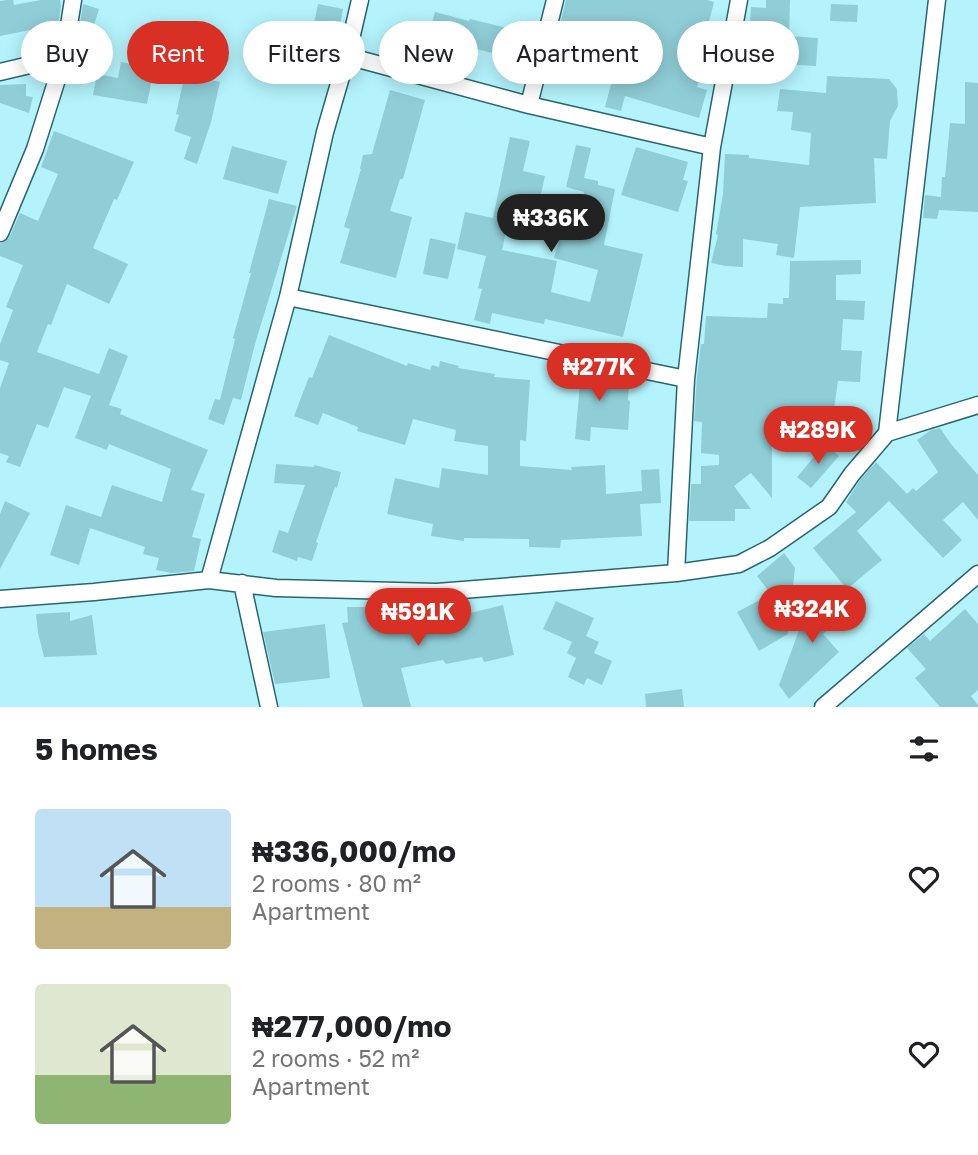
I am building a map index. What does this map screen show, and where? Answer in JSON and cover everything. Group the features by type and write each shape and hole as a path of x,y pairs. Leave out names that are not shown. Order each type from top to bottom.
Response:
{"street":[{"path":"70,21 73,0"},
{"path":"355,21 360,0"},
{"path":"529,105 555,0"},
{"path":"676,573 686,379 712,147 739,0"},
{"path":"887,433 937,0"},
{"path":"365,61 529,105 712,147"},
{"path":"0,72 21,67"},
{"path":"0,233 34,149 55,84"},
{"path":"209,580 288,297 325,132 339,84"},
{"path":"288,297 686,379"},
{"path":"0,599 94,593 209,580 276,588 437,592 676,573 739,564 770,548 829,506 887,433 978,405"},
{"path":"823,707 978,574"},
{"path":"242,583 269,707"}],"building":[{"path":"13,0 14,5 60,0 59,21 21,21 21,32 0,36 0,1"},
{"path":"566,0 714,2 709,21 677,21 677,84 698,84 697,87 707,90 699,118 625,96 621,111 605,107 611,84 663,84 663,21 561,21"},
{"path":"766,0 790,0 789,21 750,21 751,7 766,8"},
{"path":"83,4 99,9 95,21 80,21"},
{"path":"318,4 343,9 341,21 314,21"},
{"path":"831,4 858,5 857,22 830,21"},
{"path":"435,12 469,21 433,21"},
{"path":"470,19 492,24 492,53 478,50 478,21 469,21"},
{"path":"799,37 818,38 816,66 799,65"},
{"path":"121,62 127,63 127,84 151,84 147,104 93,95 95,84 113,84 113,77 118,78"},
{"path":"827,76 889,79 897,89 898,106 890,121 887,159 874,158 876,203 800,207 794,258 776,255 778,244 743,239 743,267 711,263 718,235 725,154 749,155 749,158 809,165 811,133 791,130 793,112 777,111 780,89 826,93"},
{"path":"965,82 978,83 978,212 939,210 937,219 923,218 925,195 941,197 950,123 965,124"},
{"path":"26,84 26,96 33,97 29,113 0,103 0,85"},
{"path":"183,84 220,84 197,164 184,159 191,137 174,131 179,115 176,114"},
{"path":"390,90 425,100 403,179 400,179 390,211 412,217 396,278 340,263 350,229 344,227 363,155 372,154"},
{"path":"54,131 134,162 117,200 114,199 93,248 128,264 109,304 67,284 37,352 99,374 109,348 128,356 109,405 122,409 120,414 208,450 191,490 205,494 192,537 201,539 194,571 172,573 156,570 159,558 143,554 145,547 90,528 79,565 50,555 66,505 101,517 112,485 162,502 171,469 109,444 107,450 75,438 91,396 64,387 48,428 37,424 20,467 6,462 9,456 0,453 0,388 9,363 0,360 0,344 13,310 6,307 23,265 0,256 0,244 9,238 20,213 38,221 58,174 41,167"},
{"path":"510,137 530,141 523,171 545,176 535,220 510,214 502,250 557,261 551,292 590,302 598,270 554,258 561,235 575,238 584,192 566,187 576,145 591,148 584,178 615,189 604,245 643,254 623,337 545,319 544,324 492,313 490,324 474,320 482,289 478,288 486,256 457,249 465,212 493,218"},
{"path":"232,146 287,161 278,194 223,179"},
{"path":"636,147 688,162 683,180 688,181 678,212 621,195"},
{"path":"269,199 297,206 241,400 233,398 224,425 208,419 215,399 220,400"},
{"path":"430,238 456,244 448,279 423,274"},
{"path":"861,260 861,274 836,275 836,300 865,301 864,320 843,319 841,350 862,351 860,382 838,381 834,409 841,415 840,432 809,430 814,434 772,429 772,498 751,473 734,486 751,509 735,509 735,521 689,521 691,484 701,484 701,466 719,465 719,455 701,453 702,422 694,421 697,376 701,344 704,344 706,316 767,318 768,303 783,304 783,298 789,298 790,261"},
{"path":"329,335 407,366 408,363 430,370 432,365 439,367 440,361 459,366 458,368 495,374 494,377 530,380 526,441 520,440 520,466 572,470 571,467 605,465 606,494 642,491 641,470 659,469 661,503 640,504 642,536 561,540 560,548 529,547 529,539 464,538 464,541 431,536 433,524 387,514 395,478 439,488 442,468 488,475 488,446 454,441 456,430 413,419 405,445 357,431 358,427 323,413 318,425 294,416"},
{"path":"555,371 619,376 618,386 629,386 628,430 591,427 590,441 575,439 580,384 554,375"},
{"path":"940,428 978,475 978,520 963,502 943,520 962,540 943,558 889,501 857,531 882,560 847,589 813,548 856,512 846,502 876,462 907,494 913,488 916,491 938,472 917,440 931,430"},
{"path":"825,444 839,456 811,488 797,477"},
{"path":"276,464 314,465 341,472 312,561 298,557 297,561 272,552 279,530 288,533 305,485 274,483"},
{"path":"5,501 30,513 0,569 0,514"},
{"path":"784,553 795,568 788,634 759,651 737,612 771,594 757,576"},
{"path":"828,592 846,614 823,634 839,652 789,699 779,685 806,611"},
{"path":"556,601 594,618 586,636 599,642 594,653 612,661 602,685 587,678 584,685 568,677 576,658 567,653 572,642 543,629"},
{"path":"503,605 514,655 484,662 482,657 446,664 443,660 401,668 411,707 363,707 342,623 348,622 347,607 377,607 378,630"},
{"path":"965,609 978,624 978,690 971,696 978,707 940,707 915,678 926,669 907,648 924,634 930,641"},
{"path":"70,612 70,621 92,615 97,655 44,657 36,614"},
{"path":"325,624 330,678 275,684 263,632"},
{"path":"682,689 684,707 646,707 645,694"}]}
